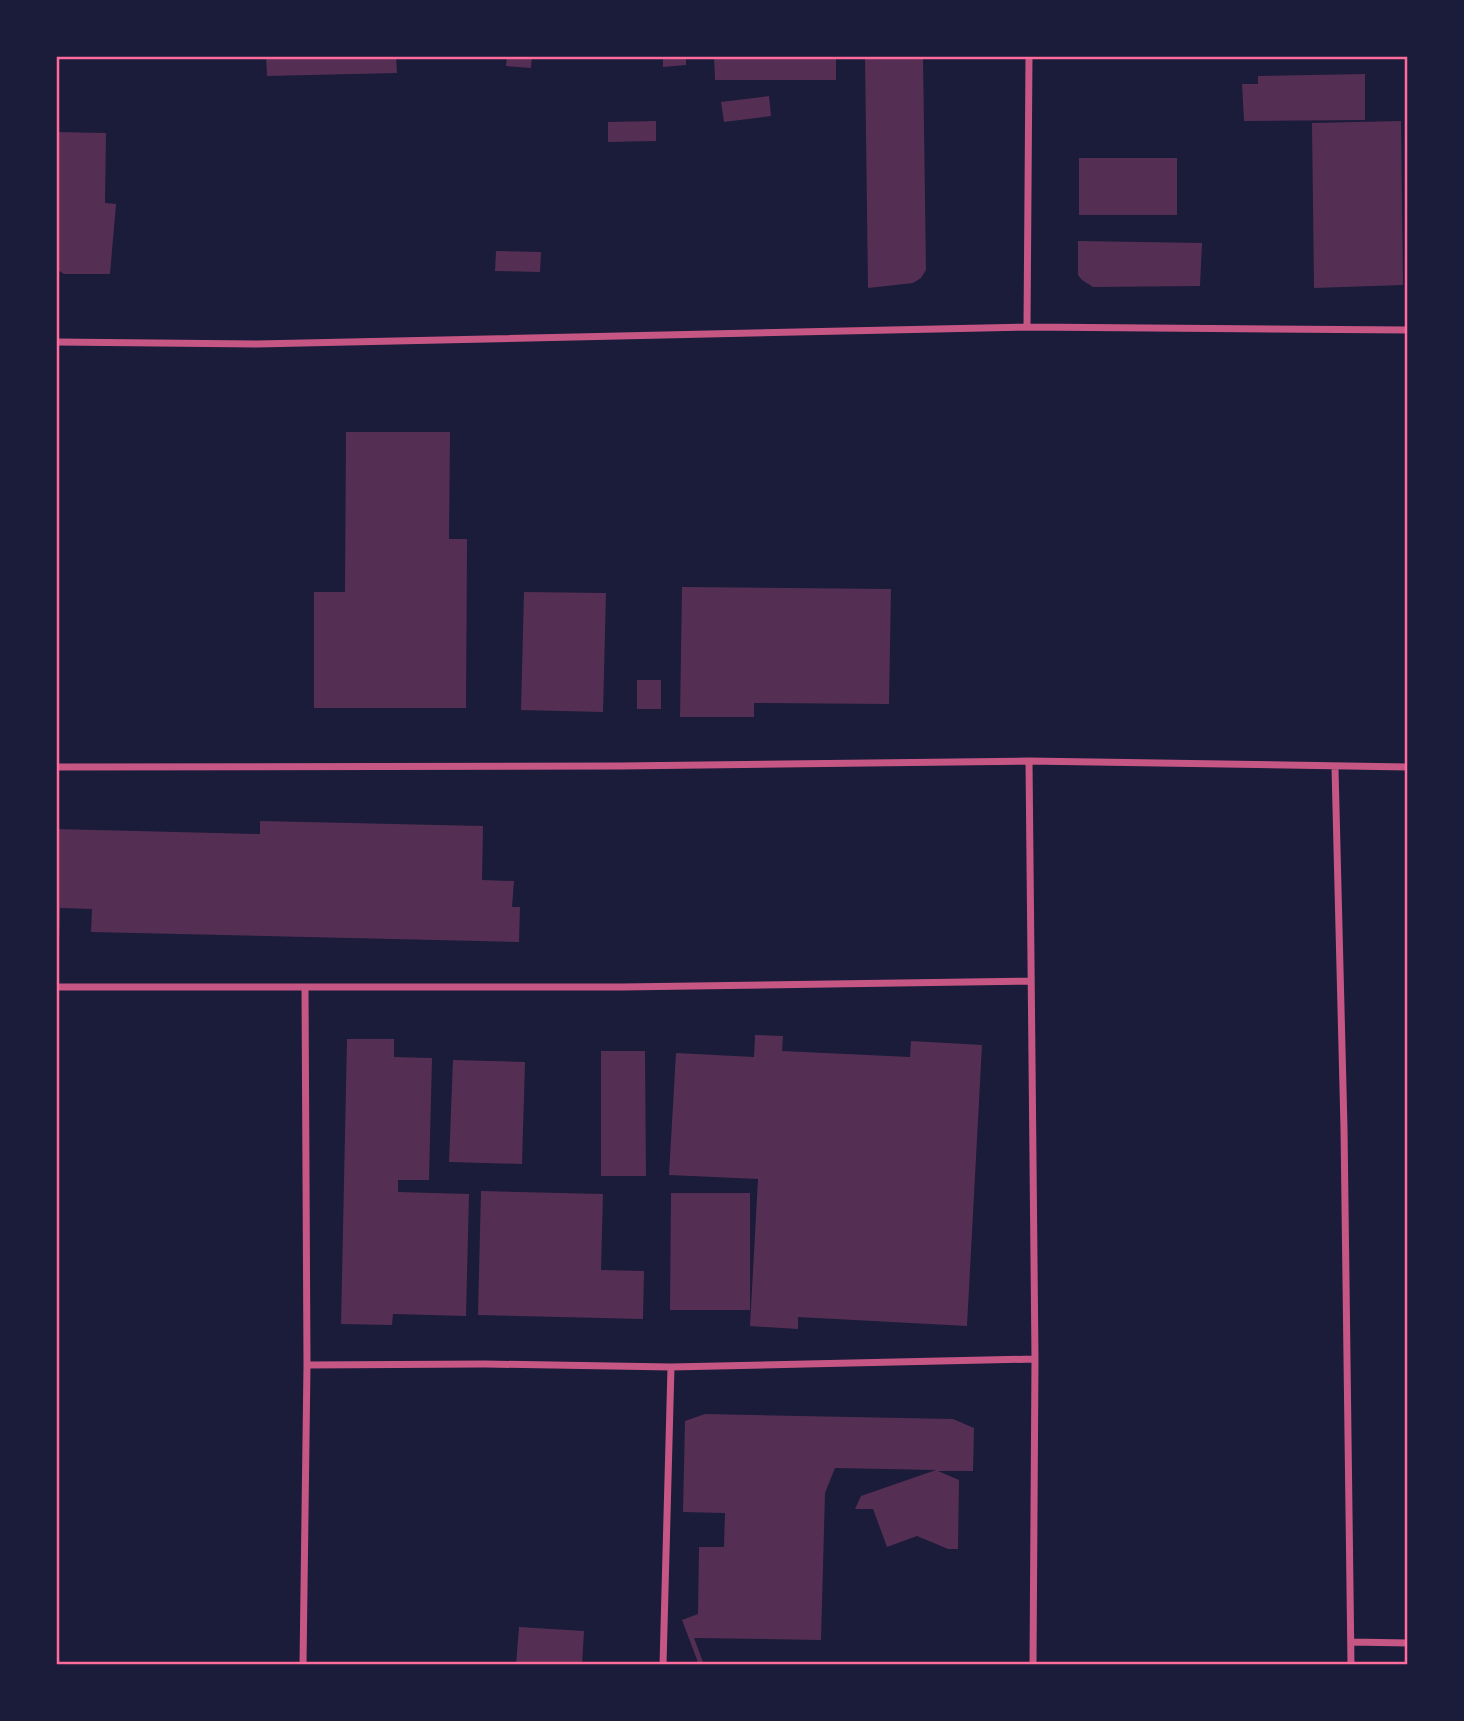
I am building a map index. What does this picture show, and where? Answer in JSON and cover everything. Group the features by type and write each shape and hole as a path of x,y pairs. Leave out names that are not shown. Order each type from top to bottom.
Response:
{"street":[{"path":"1027,327 1029,56"},
{"path":"56,342 257,344 1027,327 1408,330"},
{"path":"1029,761 1034,1359 1033,1665"},
{"path":"56,767 620,766 1029,761 1408,768"},
{"path":"1335,768 1344,1128 1351,1665"},
{"path":"56,987 622,988 1030,981"},
{"path":"303,1665 307,1365 304,987"},
{"path":"307,1365 671,1367 1034,1359"},
{"path":"663,1665 671,1367"},
{"path":"1351,1642 1408,1643"}],"building":[{"path":"266,56 396,56 397,73 267,76"},
{"path":"507,56 532,56 531,68 506,66"},
{"path":"663,56 686,56 686,65 663,67"},
{"path":"714,56 836,56 836,80 715,80"},
{"path":"865,56 923,56 926,270 921,278 913,283 868,288"},
{"path":"1365,74 1365,120 1244,121 1242,84 1258,84 1258,76"},
{"path":"769,96 771,116 724,122 721,102"},
{"path":"656,121 656,141 608,142 608,122"},
{"path":"1401,121 1403,285 1314,288 1312,123"},
{"path":"56,132 106,133 105,203 116,204 110,274 64,274 56,269"},
{"path":"1079,158 1177,158 1177,215 1079,215"},
{"path":"1078,241 1202,243 1200,286 1093,287 1078,275"},
{"path":"496,251 541,252 540,272 495,271"},
{"path":"346,432 450,432 449,539 467,539 466,708 314,708 314,592 345,592"},
{"path":"682,587 891,589 889,704 754,703 754,717 680,717"},
{"path":"524,592 606,593 603,712 521,710"},
{"path":"637,680 661,680 661,709 637,709"},
{"path":"260,821 483,826 482,880 514,881 512,907 520,907 519,942 91,932 92,909 60,908 59,942 56,942 56,829 260,834"},
{"path":"755,1035 783,1036 782,1051 910,1057 911,1041 982,1045 967,1326 798,1317 798,1329 750,1326 758,1179 669,1175 676,1053 754,1057"},
{"path":"347,1039 394,1039 394,1057 432,1058 429,1180 398,1180 398,1192 469,1194 466,1316 393,1314 392,1325 341,1324"},
{"path":"601,1051 645,1051 646,1176 601,1176"},
{"path":"453,1060 525,1062 522,1164 449,1162"},
{"path":"481,1191 603,1194 601,1270 644,1271 643,1319 478,1315"},
{"path":"671,1193 750,1193 750,1310 670,1310"},
{"path":"705,1414 953,1419 974,1428 973,1471 938,1471 959,1480 958,1549 948,1549 917,1536 887,1547 873,1509 855,1509 861,1496 936,1470 835,1468 825,1493 821,1640 694,1638 703,1662 718,1663 699,1665 682,1620 698,1614 699,1547 724,1547 725,1513 683,1512 685,1421"},
{"path":"519,1627 584,1631 582,1665 516,1665"}]}
